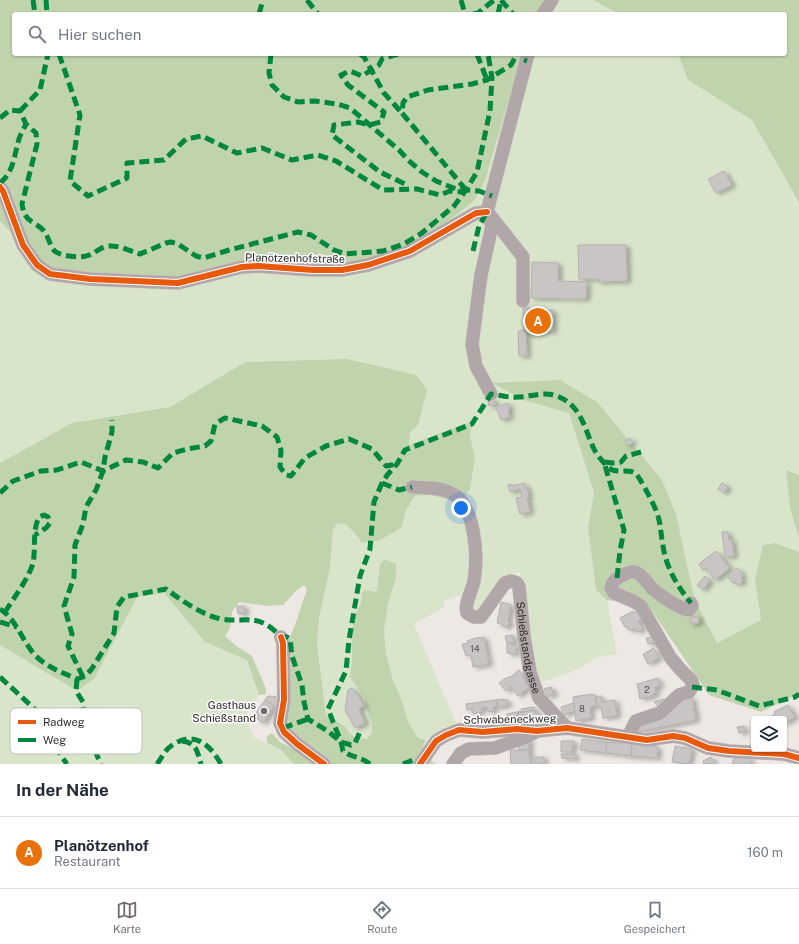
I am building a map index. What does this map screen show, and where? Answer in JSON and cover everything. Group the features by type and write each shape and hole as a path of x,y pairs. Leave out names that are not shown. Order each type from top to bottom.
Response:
{"street":[{"path":"544,12 552,0"},
{"path":"490,394 476,366 472,344 481,275 492,226 487,212 527,56"},
{"name":"Planötzenhofstraße","path":"0,187 3,191 23,245 38,266 50,274 93,279 178,283 242,267 258,266 313,270 342,270 368,265 410,251 476,213 487,212"},
{"path":"487,212 524,257 523,301"},
{"name":"Schießstandgasse","path":"412,487 443,490 452,493 461,499 470,518 474,538 476,563 474,582 466,609 467,613 474,617 481,617 503,584 511,581 517,583 530,672 539,698 567,728"},
{"path":"628,737 636,721 652,717 661,712 679,695 689,692 693,685 691,680 670,657 641,606 614,593 611,588 613,582 630,572 635,572 654,590 680,607 689,610 692,606 691,603"},
{"path":"281,637 284,700 280,723 284,732 297,744 324,764"},
{"path":"567,728 647,740 673,736 685,738 708,748 729,751 784,754 799,758"},
{"name":"Schwabeneckweg","path":"420,764 436,741 459,730 483,732 522,729 538,731 567,728"},
{"path":"453,764 460,752 469,749 495,748 538,731"}],"green space":[{"path":"0,0 548,0 540,12 12,12 12,56 521,56 485,181 474,201 445,224 409,249 354,266 280,264 177,280 58,272 44,267 0,221"},
{"path":"548,0 593,0 615,12 540,12"},
{"path":"593,0 799,0 799,203 752,120 688,80 679,56 787,56 787,12 615,12"},
{"path":"521,56 679,56 688,80 752,120 799,203 799,475 786,470 790,508 799,538 799,552 775,543 755,580 761,620 717,644 695,601 676,514 662,480 597,402 560,380 493,383 526,401 569,413 594,494 588,528 596,590 607,600 617,654 599,657 569,673 538,683 530,656 520,572 504,576 482,611 476,611 473,605 477,590 445,600 443,608 414,624 457,725 445,727 426,740 418,738 409,724 393,680 386,654 384,630 388,604 396,578 380,565 377,589 375,592 365,590 362,592 361,603 355,615 352,631 352,660 350,677 364,697 368,714 372,722 372,733 367,739 356,737 353,736 340,723 326,715 317,644 319,618 330,568 333,530 336,523 344,524 354,532 362,543 402,527 406,510 415,496 430,495 455,501 470,490 475,457 470,434 472,422 409,445 410,432 418,425 245,362 170,407 72,423 0,463 0,221 44,267 485,181"},
{"path":"347,359 416,375 427,390 418,425 410,432 409,445 473,421 470,435 475,457 470,490 455,501 430,495 415,496 406,510 402,527 380,540 362,543 354,532 347,526 340,523 336,524 333,530 330,568 319,618 317,644 326,715 344,726 353,736 367,739 372,733 372,722 368,714 364,697 350,677 352,660 352,631 355,615 361,603 362,592 365,590 375,592 377,589 380,565 384,560 396,564 396,578 388,604 384,630 386,654 393,680 409,724 418,738 426,740 420,753 436,764 294,764 280,749 267,743 267,736 272,733 280,742 295,750 293,735 284,717 286,646 307,589 304,585 283,605 269,606 239,602 232,612 230,628 225,636 235,645 252,656 266,689 266,694 259,695 247,660 205,642 164,593 137,597 94,679 77,691 0,645 0,463 72,423 170,407 245,362"},
{"path":"560,380 597,402 662,480 676,514 695,601 717,643 761,620 755,580 763,545 775,543 799,552 799,694 761,712 709,695 648,605 607,600 596,590 588,528 594,493 569,413 526,401 492,383"},
{"path":"786,470 799,475 799,538 790,508"},
{"path":"164,593 205,642 247,660 259,695 245,716 254,738 280,749 294,764 0,764 0,645 77,691 94,679 137,596"}],"building":[{"path":"724,171 732,185 716,193 708,179"},
{"path":"578,245 626,245 627,281 598,282 598,279 579,279"},
{"path":"532,262 558,263 558,281 587,282 586,299 531,298"},
{"path":"523,308 533,308 533,311 553,310 553,331 524,332"},
{"path":"524,330 524,332 526,332 527,356 519,356 518,331"},
{"path":"494,399 495,405 489,406 488,401"},
{"path":"508,403 510,409 508,412 510,417 501,420 496,407"},
{"path":"630,438 633,443 627,446 625,441"},
{"path":"524,483 525,488 527,487 530,512 520,514 516,498 522,497 520,489 510,492 508,485 512,484 513,486"},
{"path":"722,483 728,487 724,493 718,489"},
{"path":"722,532 728,532 729,540 732,540 734,556 725,557"},
{"path":"716,551 730,568 715,580 706,568 703,570 699,564"},
{"path":"737,568 743,575 741,578 743,581 738,585 735,582 733,583 727,576"},
{"path":"705,576 710,581 703,590 697,585"},
{"path":"501,602 511,605 508,620 510,624 507,627 497,623"},
{"path":"237,606 244,606 245,613 238,614"},
{"path":"633,611 634,613 638,611 642,619 638,621 643,629 638,632 636,629 629,630 625,627 620,618"},
{"path":"698,616 699,623 691,624 690,618"},
{"path":"513,635 514,642 507,644 505,636"},
{"path":"484,637 489,664 473,667 471,655 466,656 462,644 468,643 467,641 476,638"},
{"path":"652,637 654,643 648,644 646,638"},
{"path":"512,643 512,645 516,645 516,654 507,653 507,644"},
{"path":"654,648 659,658 648,664 643,654"},
{"path":"519,670 526,681 525,683 529,687 518,696 511,687 506,691 499,683 512,676"},
{"path":"658,678 660,686 655,687 656,693 653,694 653,696 640,699 637,684"},
{"path":"551,687 554,694 548,697 544,689"},
{"path":"352,688 364,706 359,709 365,723 355,728 345,710 348,690"},
{"path":"592,694 595,695 597,706 590,707 591,718 576,721 573,697"},
{"path":"268,696 279,697 277,713 274,713 275,707 265,700"},
{"path":"601,696 602,702 615,700 617,716 603,718 601,706 597,707 596,697"},
{"path":"692,697 696,720 638,732 644,722 671,712 678,700"},
{"path":"497,699 507,700 508,705 498,707"},
{"path":"664,699 664,702 659,707 654,702"},
{"name":"Gasthaus Schießstand","path":"265,700 274,706 263,723 254,716"},
{"path":"496,700 497,706 493,707 494,711 488,712 487,707 481,708 482,712 473,714 473,709 467,710 466,704"},
{"path":"573,703 575,711 563,715 561,707"},
{"path":"788,705 795,717 787,722 787,716 772,716 775,714 774,712"},
{"path":"534,707 535,710 518,713 518,716 505,719 507,714 522,711 521,709"},
{"path":"535,710 536,714 540,713 542,721 529,723 529,719 525,720 525,722 515,724 514,717 518,716 518,713"},
{"path":"744,726 745,732 739,733 737,727"},
{"path":"529,738 529,750 519,750 519,742"},
{"path":"582,739 607,742 606,753 580,750"},
{"path":"561,741 574,741 572,752 561,752"},
{"path":"607,742 632,744 631,756 606,753"},
{"path":"632,744 658,747 657,758 631,756"},
{"path":"675,746 692,749 689,764 672,762"},
{"path":"510,750 529,750 530,764 511,764"},
{"path":"561,754 575,754 575,759 562,758"},
{"path":"535,757 544,757 544,764 535,764"},
{"path":"711,757 715,764 704,764 703,761"},
{"path":"734,758 749,758 752,763 732,764"}],"marked path":[{"path":"33,0 35,12"},
{"path":"46,0 47,12"},
{"path":"260,12 263,0"},
{"path":"307,0 316,12"},
{"path":"461,0 464,12"},
{"path":"479,12 494,0"},
{"path":"501,0 511,12"},
{"path":"498,12 501,0"},
{"path":"20,111 40,90 48,56"},
{"path":"60,56 80,115 70,181 88,196 127,178 127,163 164,160 186,139 202,136 237,153 262,148 292,160 318,155 336,161 383,190 417,189 440,195 450,191 462,192 466,190"},
{"path":"271,56 269,73 272,85 284,97 298,102 315,101 337,104 350,108 422,172 436,181 456,189 479,191 492,196"},
{"path":"363,56 384,93 402,113"},
{"path":"392,56 382,59 379,65 362,76 350,71 341,75 348,85 384,112 381,122 369,125 358,122 334,125 332,135 380,172 405,184 404,190"},
{"path":"478,56 487,80"},
{"path":"0,118 10,110 20,111 26,124 36,133 37,144 22,204 23,210 27,218 44,231 52,248 62,255 83,257 108,246 120,247 140,254 171,242 178,244 196,256 204,258 298,232 311,235 334,250 345,254 383,251 404,244 422,233 454,206 477,172 490,111 492,78 488,56"},
{"path":"466,190 402,113 403,103 407,97 428,90 472,84 487,80 511,65 516,56"},
{"path":"0,183 9,173 20,136 26,124"},
{"path":"473,251 479,226 487,212"},
{"path":"370,764 343,751 328,709 346,671 349,640 360,576 370,549 374,502 382,483 397,464 405,450 472,424 491,394 508,397 547,394 557,396 572,406 581,418 594,449 603,462 610,469 635,473 648,493 657,513 664,554 669,569 681,590 691,603"},
{"path":"0,493 13,481 41,471 57,470 81,462 103,471 126,460 143,462 158,468 173,453 205,446 211,441 215,424 225,418 262,426 277,437 281,450 280,467 286,475 291,476 305,458 326,446 349,439 372,449 386,466 397,464"},
{"path":"83,677 68,646 72,634 64,606 74,577 75,545 83,524 86,507 96,490 103,471 112,432 112,420"},
{"path":"617,578 624,530 604,462 621,462 626,456 641,452"},
{"path":"382,483 399,490 412,487"},
{"path":"5,612 31,569 34,557 35,534 39,517 44,515 48,517 50,523 46,528 35,535"},
{"path":"0,609 6,613 15,624 34,654 39,659 54,669 77,679 83,677 91,670 114,633 117,607 124,597 166,589 206,614 221,619 259,621 273,629 281,637 287,637 290,639 292,656 302,685 308,719 329,732 341,742 351,745 355,743 360,732"},
{"path":"0,622 17,627"},
{"path":"0,677 34,708"},
{"path":"77,679 76,691 83,702 83,708"},
{"path":"692,687 717,690 759,706 795,697 799,694"},
{"path":"283,728 308,719"},
{"path":"157,764 169,748 179,741 186,739 200,741 206,745 221,764"},
{"path":"182,741 187,742 196,748 201,764"},
{"path":"60,754 67,764"},
{"path":"96,754 101,764"},
{"path":"403,764 413,760 413,764"}],"cycle path":[{"path":"0,187 3,191 23,245 37,265 50,274 90,279 178,283 242,267 258,266 313,270 342,270 368,265 410,251 476,213 487,212"},
{"path":"281,637 283,643 284,700 280,723 284,732 297,744 324,764"},
{"path":"420,764 436,741 459,730 483,732 517,729 537,731 567,728 647,740 673,736 685,738 708,748 729,751 784,754 799,758"}],"place":[{"name":"Planötzenhof","path":"538,321"},
{"name":"Gasthaus Schießstand","path":"264,711"}]}
